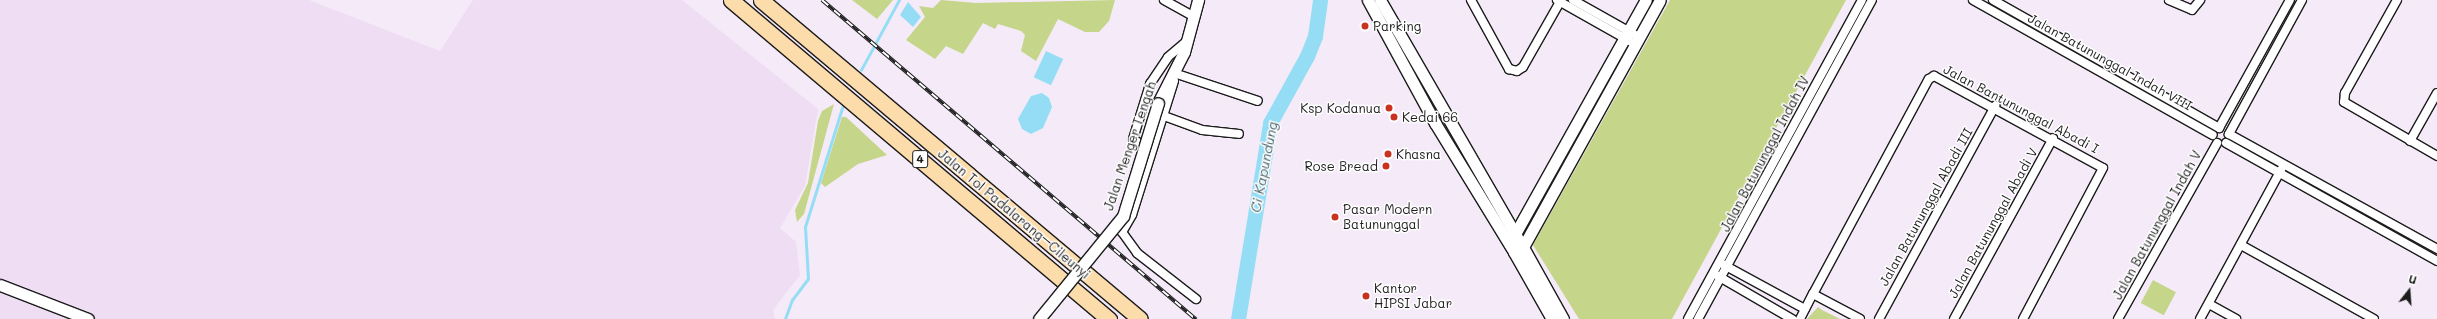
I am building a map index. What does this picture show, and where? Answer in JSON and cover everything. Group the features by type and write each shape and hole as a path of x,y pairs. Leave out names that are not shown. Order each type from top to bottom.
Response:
{"highway":[{"name":"Jalan Tol Padalarang–Cileunyi","path":"730,0 1109,319"},
{"name":"Jalan Tol Padalarang–Cileunyi","path":"761,0 1140,319"}],"street":[{"path":"1164,0 1195,17"},
{"name":"Jalan Menger Tengah","path":"1039,319 1110,233 1128,203 1158,103 1184,52 1195,17 1198,0"},
{"path":"1368,0 1435,123 1563,319"},
{"path":"1380,0 1515,234 1516,248 1552,319"},
{"path":"1471,0 1510,69 1517,71 1523,67 1559,1 1627,34"},
{"path":"1573,0 1637,40"},
{"path":"1515,234 1646,0"},
{"path":"1516,248 1660,0"},
{"name":"Jalan Batununggal Indah IV","path":"1688,319 1720,263 1862,0"},
{"name":"Jalan Batununggal Indah IV","path":"1698,319 1728,267 1872,0"},
{"name":"Jalan Batununggal Indah VIII","path":"1973,0 2067,46 2229,134"},
{"name":"Jalan Batununggal Indah VIII","path":"1993,0 2213,135"},
{"path":"2169,0 2192,10 2200,0"},
{"path":"2290,0 2219,128 2213,135 2217,143 2226,143 2437,261"},
{"path":"2226,143 2229,134 2302,0"},
{"path":"2397,0 2345,93 2344,102 2437,156"},
{"path":"1153,152 1133,139 1150,84 1168,57 1188,41"},
{"path":"1184,52 1132,215 1122,232 1124,240 1196,299"},
{"path":"1177,74 1258,101"},
{"name":"Jalan Bantununggal Abadi I","path":"1813,294 1929,79 1942,78 1995,106 2103,168 2023,319"},
{"path":"2410,141 2437,93"},
{"name":"Jalan Batununggal Abadi III","path":"1879,319 1995,106"},
{"path":"1164,116 1202,130 1239,134"},
{"path":"2229,134 2437,249"},
{"name":"Jalan Batununggal Abadi V","path":"1954,319 2052,138"},
{"name":"Jalan Batununggal Indah V","path":"2118,319 2217,143"},
{"path":"2200,319 2284,165"},
{"path":"2241,245 2374,319"},
{"path":"1720,263 1805,309"},
{"path":"1714,273 1792,319"},
{"path":"0,286 88,319"},
{"path":"1800,319 1813,294 1860,319"},
{"path":"2209,304 2236,319"}],"shaded area":[{"path":"0,0 309,0 440,51 473,0 682,0 818,109 805,186 780,228 796,242 800,275 773,310 775,319 0,319"}],"green space":[{"path":"852,0 893,0 877,19"},
{"path":"941,0 976,3 1115,0 1109,21 1099,32 1085,32 1058,19 1036,61 1021,51 1025,35 1021,31 998,24 995,29 983,23 963,54 946,46 935,59 906,40 925,17 919,6 933,8"},
{"path":"1670,0 1846,0 1672,319 1579,319 1533,245"},
{"path":"834,104 804,214 797,222 795,210 808,183 818,121 822,111"},
{"path":"842,117 846,117 887,155 858,164 825,187 821,183"},
{"path":"2153,280 2176,292 2164,315 2141,303"},
{"path":"1818,307 1822,310 1840,319 1807,319"}],"water":[{"path":"908,2 921,17 913,27 900,15"},
{"path":"1046,51 1063,59 1051,85 1034,77"},
{"path":"1042,93 1049,98 1052,107 1043,128 1031,134 1022,129 1018,119 1031,96"}],"waterway":[{"path":"861,70 899,0"},
{"name":"Ci Kapundung","path":"1238,319 1270,123 1307,56 1315,36 1320,0"},
{"path":"785,319 792,300 808,279 805,227 842,108"}],"railway":[{"path":"822,0 1196,319"}],"place":[{"name":"Parking","path":"1365,26"},
{"name":"Ksp Kodanua","path":"1389,108"},
{"name":"Kedai 66","path":"1394,117"},
{"name":"Khasna","path":"1388,154"},
{"name":"Rose Bread","path":"1386,166"},
{"name":"Pasar Modern Batununggal","path":"1335,217"},
{"name":"Kantor HIPSI Jabar","path":"1366,296"}]}
